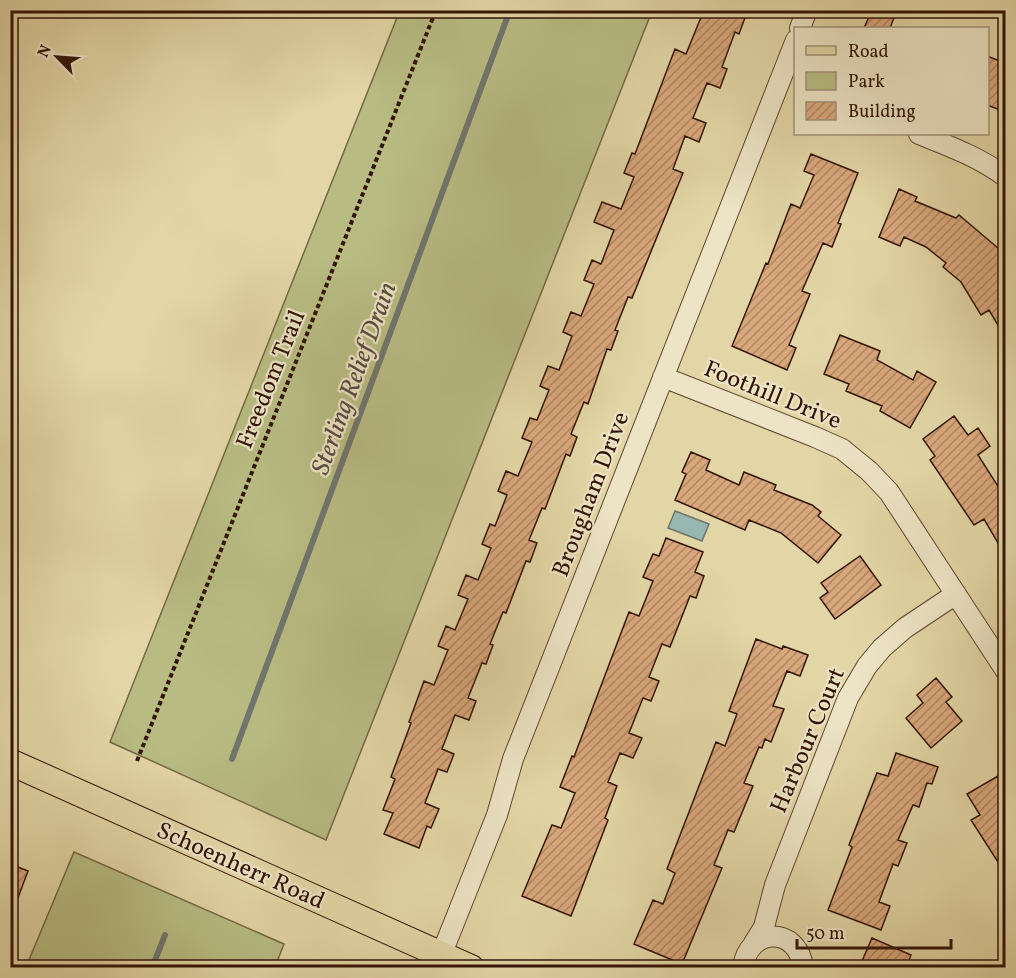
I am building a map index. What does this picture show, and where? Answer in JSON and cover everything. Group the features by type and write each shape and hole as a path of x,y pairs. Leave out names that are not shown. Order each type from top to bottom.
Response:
{"main road":[{"name":"Schoenherr Road","path":"10,762 439,961 471,968"}],"street":[{"path":"800,27 807,10"},
{"name":"Brougham Drive","path":"439,961 497,815 513,759 663,377 788,82 794,46"},
{"path":"921,135 980,160 1005,177"},
{"name":"Foothill Drive","path":"663,377 842,449 869,471 889,492 1005,671"},
{"name":"Harbour Court","path":"743,968 744,958 764,927 776,885 848,698 867,666 882,648 905,628 956,594"},
{"path":"770,908 778,927 797,948 803,968"},
{"path":"754,943 772,936 790,941"}],"path":[{"name":"Freedom Trail","path":"137,760 436,10"}],"green space":[{"path":"400,10 652,11 326,840 110,742"},
{"path":"74,852 284,944 275,967 26,967"}],"water":[{"path":"675,511 709,524 702,541 668,528"}],"building":[{"path":"704,10 735,10 746,15 739,34 735,32 722,67 727,69 720,88 707,83 693,118 706,123 699,142 685,136 673,169 683,173 632,298 628,297 615,330 618,331 611,350 607,349 588,404 584,402 571,434 577,437 570,456 566,454 545,509 542,508 529,540 537,543 530,562 526,561 506,613 503,612 490,644 493,645 486,664 482,663 468,698 476,701 469,720 455,715 442,749 454,754 447,772 438,769 425,803 439,809 431,828 427,826 419,848 384,834 393,813 383,810 395,779 391,777 411,723 409,722 424,681 434,685 448,650 438,646 446,626 455,630 468,599 458,595 466,575 478,580 491,548 482,544 490,524 495,526 507,495 498,491 506,471 518,476 532,442 522,438 530,418 537,420 549,390 540,386 548,366 559,370 572,336 563,332 571,312 581,316 594,284 584,280 592,260 601,264 614,230 594,222 602,202 621,209 634,177 624,173 632,153 635,154 675,49 686,54"},
{"path":"872,10 897,10 890,27 864,27"},
{"path":"989,57 1005,63 1005,112 989,106"},
{"path":"811,154 858,173 838,223 841,224 832,247 823,243 802,291 810,294 789,345 796,348 787,370 732,346 791,204 800,208 814,175 804,171"},
{"path":"899,189 917,197 915,201 956,218 959,215 1005,254 1005,337 989,310 981,315 961,282 943,267 946,263 926,247 904,237 900,246 879,237"},
{"path":"840,335 880,351 877,360 913,380 917,371 936,382 910,428 880,411 882,406 846,391 849,384 824,374"},
{"path":"954,416 968,435 978,428 990,446 978,455 999,488 1005,483 1005,555 984,519 974,525 930,460 935,456 923,439"},
{"path":"691,452 710,460 706,470 739,485 744,472 776,485 774,490 812,505 821,512 818,516 841,535 818,563 781,533 749,520 745,530 675,500 686,474 682,472"},
{"path":"666,538 703,552 695,572 704,576 696,598 690,596 670,647 662,644 649,677 659,681 651,701 643,698 629,733 642,738 633,758 620,753 608,782 617,786 605,818 608,820 571,916 522,896 552,825 561,828 575,793 560,787 572,756 574,757 629,612 639,616 653,581 643,577 653,554 659,556"},
{"path":"860,556 881,585 835,619 820,598 828,592 821,583"},
{"path":"756,639 782,649 783,646 808,655 800,676 787,671 773,706 784,709 771,742 765,739 762,748 759,747 744,783 753,786 734,832 728,830 714,865 722,868 682,964 634,944 653,900 663,904 675,873 667,869 716,742 725,746 737,714 729,711"},
{"path":"936,678 952,697 946,702 962,721 931,748 906,718 923,703 917,695"},
{"path":"896,753 938,767 932,784 927,783 919,807 913,805 898,840 907,843 898,866 893,864 879,902 890,906 881,930 828,910 852,847 849,845 877,773 888,776"},
{"path":"998,776 1005,788 1005,873 971,820 980,815 967,794"},
{"path":"10,864 28,871 12,914 10,914"},
{"path":"872,938 911,955 906,968 859,968"}],"waterway":[{"name":"Sterling Relief Drain","path":"232,759 510,10"},
{"name":"Sterling Relief Drain","path":"152,968 165,935"}]}
